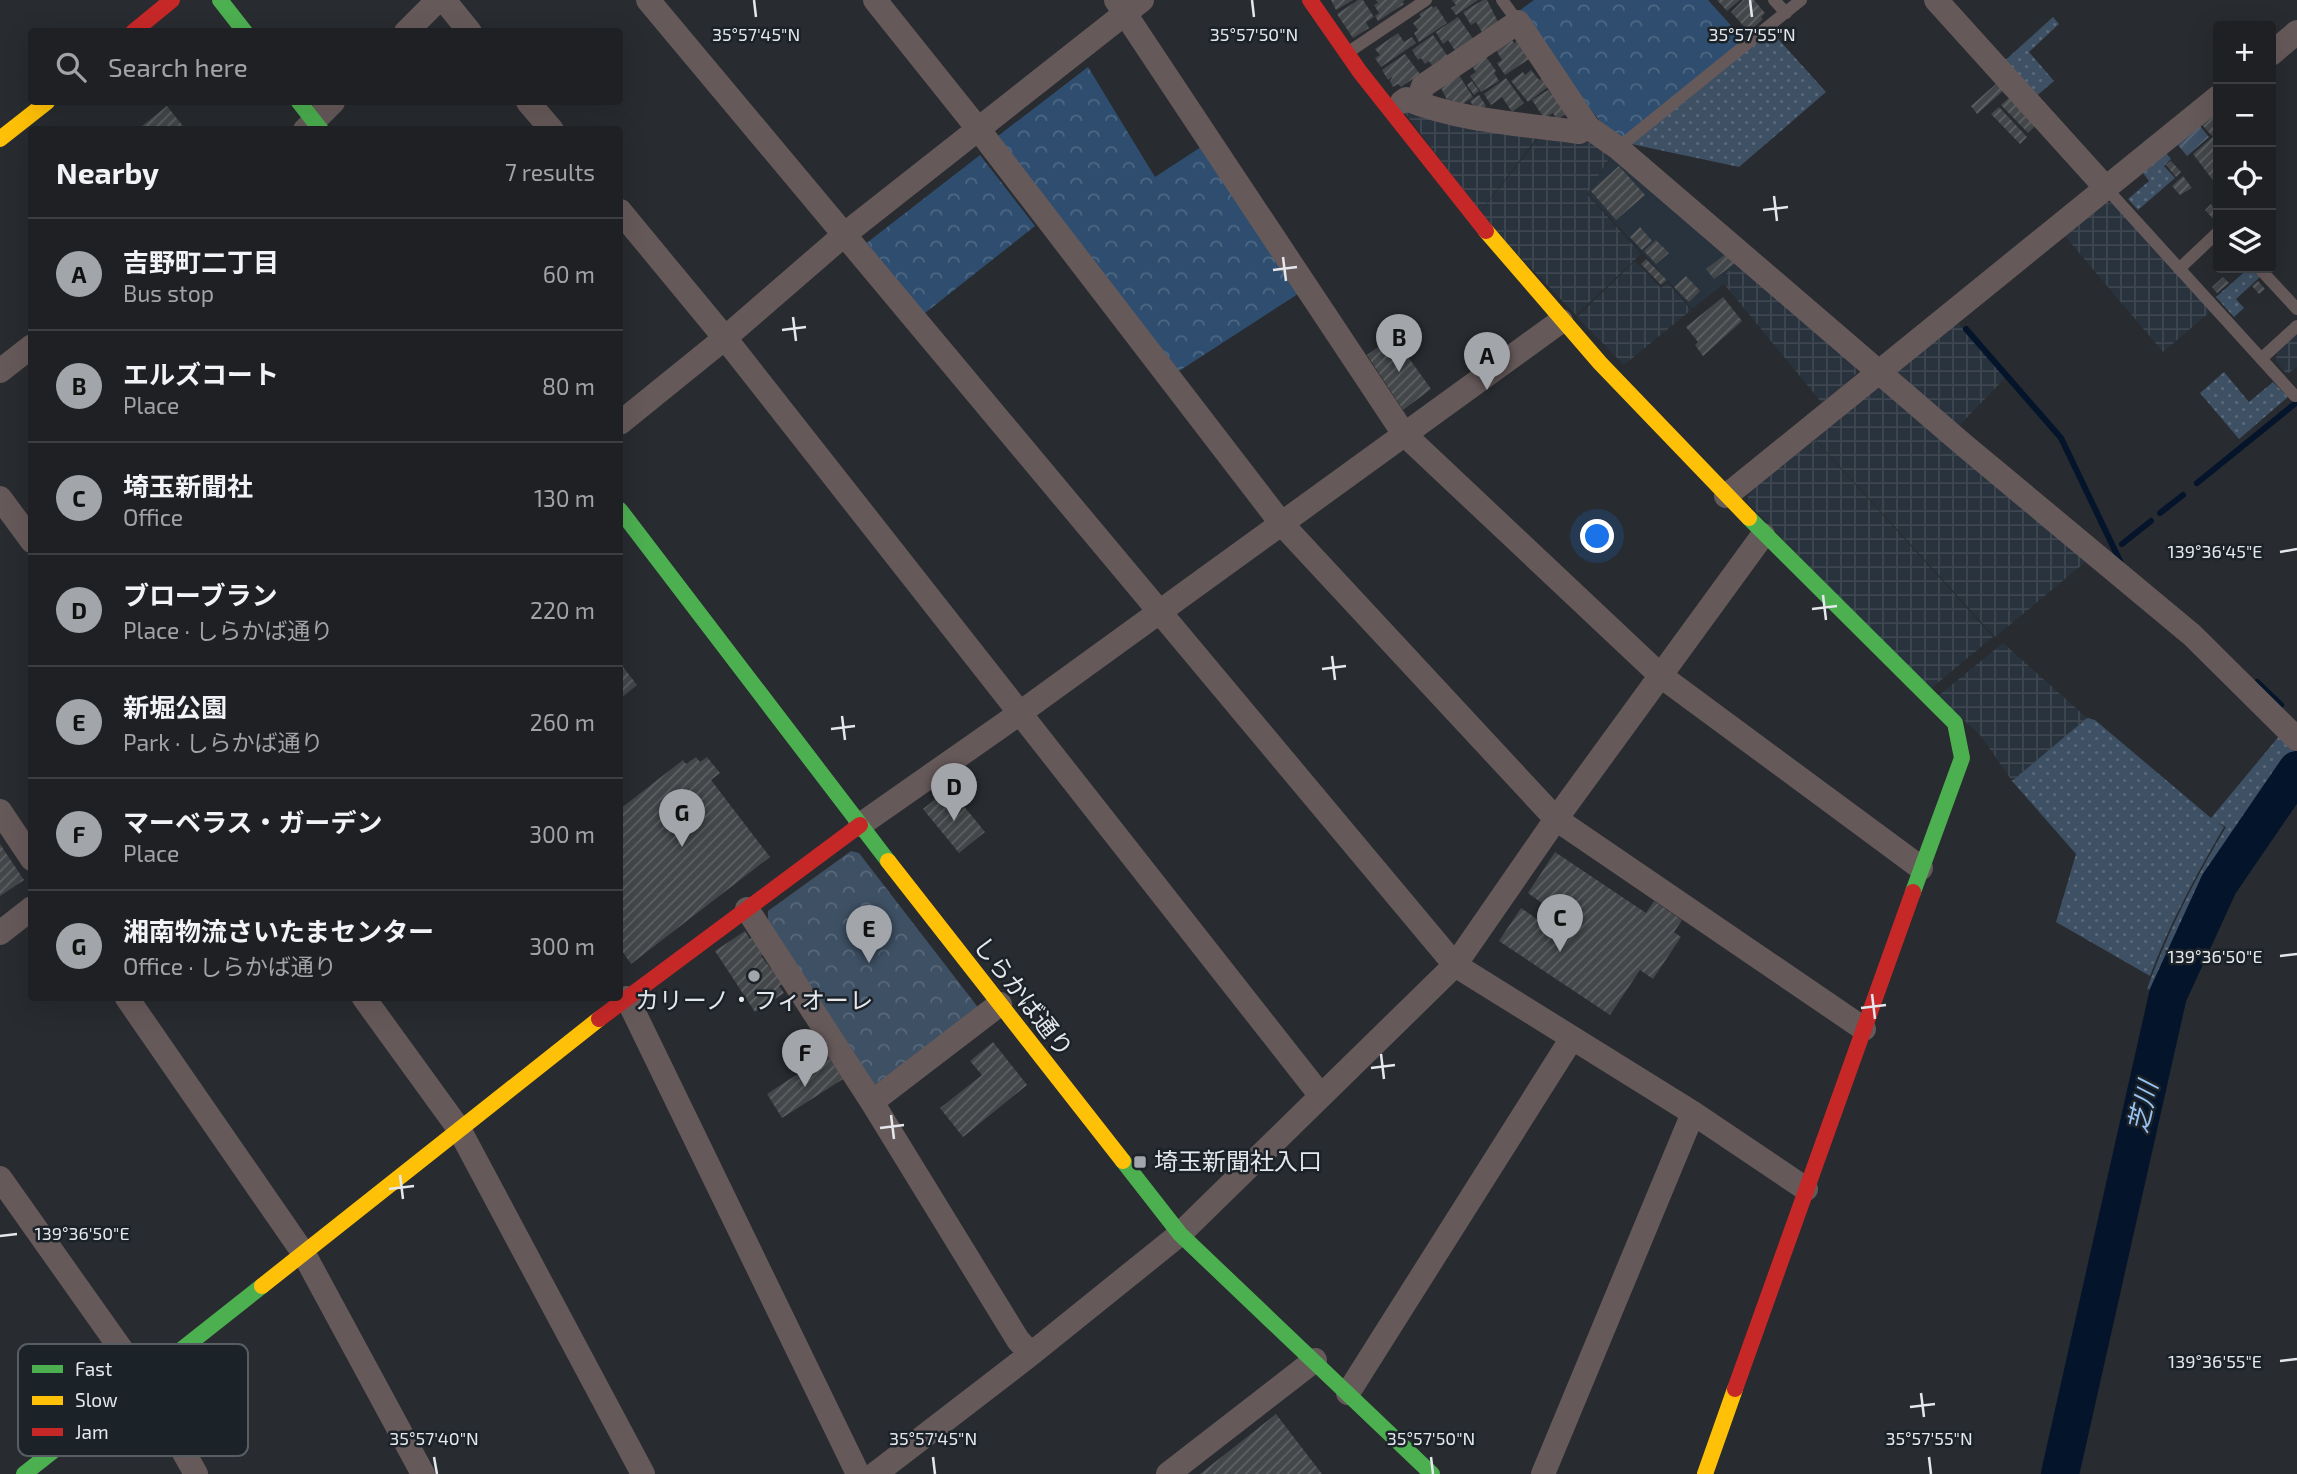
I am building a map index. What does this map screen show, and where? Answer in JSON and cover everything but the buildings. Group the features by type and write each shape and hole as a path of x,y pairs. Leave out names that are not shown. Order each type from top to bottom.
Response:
{"street":[{"path":"138,28 172,0"},
{"path":"220,0 242,28"},
{"path":"410,28 438,0"},
{"path":"444,0 467,28"},
{"path":"875,0 979,130 1281,523 1556,819 1864,1030"},
{"path":"1310,0 1346,54 1468,212 1561,321 1763,535 1955,723 1962,758 1705,1474"},
{"path":"1936,0 2106,188"},
{"path":"650,1 1455,965 1693,1113 1806,1189"},
{"path":"623,421 725,338 845,234 979,130 1128,4 1404,434 1661,676 1921,868"},
{"path":"1417,103 1423,86 1518,22 1588,127 1618,148 1994,471 2192,635 2294,736"},
{"path":"2276,50 2297,32"},
{"path":"1390,110 1406,99 1440,112 1477,118 1579,132 1588,127"},
{"path":"1726,496 2213,101"},
{"path":"0,139 43,105"},
{"path":"310,120 329,105"},
{"path":"531,105 549,126"},
{"path":"623,215 725,338 1321,1096"},
{"path":"189,1344 627,998 860,825 1020,713 1561,321"},
{"path":"0,371 28,349"},
{"path":"0,498 28,536"},
{"name":"しらかば通り","path":"623,514 860,825 1180,1234 1432,1474"},
{"path":"875,1474 1031,1354 1180,1234 1455,965 1556,819 1763,535"},
{"path":"0,811 28,853"},
{"path":"747,909 872,1102 1018,1340 1031,1354"},
{"path":"0,933 28,911"},
{"path":"627,998 858,1474"},
{"path":"129,1001 304,1254 423,1474"},
{"path":"366,1001 459,1129 643,1474"},
{"path":"872,1102 1000,1004"},
{"path":"1348,1392 1572,1038"},
{"path":"1543,1474 1693,1113"},
{"path":"0,1178 118,1344"},
{"path":"1168,1474 1315,1360"},
{"path":"24,1474 47,1456"},
{"path":"186,1456 196,1474"}],"lane":[{"path":"1346,54 1426,0"},
{"path":"1502,0 1518,22"},
{"path":"1774,0 1786,13"},
{"path":"1618,148 1801,0"},
{"path":"2106,188 2295,396"},
{"path":"2179,268 2213,237"},
{"path":"2264,273 2297,309"},
{"path":"2261,359 2297,326"}],"shaded area":[{"path":"1402,109 1540,134 1480,212"},
{"path":"1542,134 1592,143 1612,154 1587,194 1641,254 1576,315 1479,214"},
{"path":"1614,153 1743,259 1720,279 1724,284 1692,309 1587,193"},
{"path":"2106,202 2114,204 2211,311 2163,352 2064,235"},
{"path":"1743,259 1854,364 1857,373 1822,403 1720,279"},
{"path":"1635,261 1661,288 1667,282 1691,310 1624,365 1577,317"},
{"path":"1958,323 2005,378 1956,429 1898,377 1898,370"},
{"path":"2297,335 2297,367 2287,374 2276,361 2277,351"},
{"path":"1876,388 1887,388 2089,559 1995,637 1815,439"},
{"path":"1815,440 1993,637 1929,690 1748,503 1748,492"},
{"path":"2003,643 2087,718 2012,781 1981,736 1938,696"}],"green space":[{"path":"1534,0 1708,0 1744,40 1622,139 1614,138 1581,98 1519,11"},
{"path":"2053,17 2059,24 2029,52 2054,81 2033,99 2001,64"},
{"path":"1771,31 1826,92 1739,167 1631,144"},
{"path":"1088,67 1155,177 1201,147 1298,294 1179,371 994,139"},
{"path":"2200,126 2209,137 2187,156 2178,145"},
{"path":"2166,153 2171,159 2164,166 2175,178 2138,210 2128,199 2149,181 2143,173"},
{"path":"980,155 1035,226 920,317 864,245"},
{"path":"2243,273 2255,273 2260,277 2236,299 2244,308 2234,317 2216,297"},
{"path":"2224,372 2249,402 2273,382 2288,397 2239,439 2200,393"},
{"path":"2087,718 2095,720 2211,818 2280,735 2297,728 2297,763 2216,877 2179,948 2164,992 2147,989 2183,906 2226,827 2216,822 2224,827 2184,900 2150,976 2056,922 2076,854 2012,781"},
{"path":"851,851 859,853 977,1006 977,1016 871,1087 768,921 768,911"}],"waterway":[{"path":"1966,329 2061,438 2121,563"},
{"path":"2197,483 2297,402"},
{"path":"2160,513 2183,495"},
{"path":"2122,544 2151,521"},
{"path":"2257,682 2281,705"},
{"name":"芝川","path":"2060,1474 2168,995 2219,884 2297,770"}],"traffic: fast":[{"path":"220,0 242,28"},
{"path":"301,105 318,126"},
{"path":"623,514 888,861"},
{"path":"1749,518 1955,723 1962,758 1913,892"},
{"path":"1123,1161 1180,1234 1432,1474"},
{"path":"189,1344 262,1286"},
{"path":"24,1474 47,1456"}],"traffic: slow":[{"path":"0,139 43,105"},
{"path":"1486,231 1600,363 1749,518"},
{"path":"888,861 1123,1161"},
{"path":"262,1286 599,1019"},
{"path":"1705,1474 1735,1389"}],"traffic: jam":[{"path":"138,28 172,0"},
{"path":"1310,0 1360,72 1486,231"},
{"path":"599,1019 860,825"},
{"path":"1735,1389 1913,892"}],"place":[{"name":"エルズコート","path":"1399,372"},
{"name":"吉野町二丁目","path":"1487,390"},
{"name":"ブローブラン","path":"954,821"},
{"name":"湘南物流さいたまセンター","path":"682,847"},
{"name":"埼玉新聞社","path":"1560,952"},
{"name":"新堀公園","path":"869,963"},
{"name":"カリーノ・フィオーレ","path":"754,976"},
{"name":"マーベラス・ガーデン","path":"805,1087"},
{"name":"埼玉新聞社入口","path":"1140,1162"}]}
